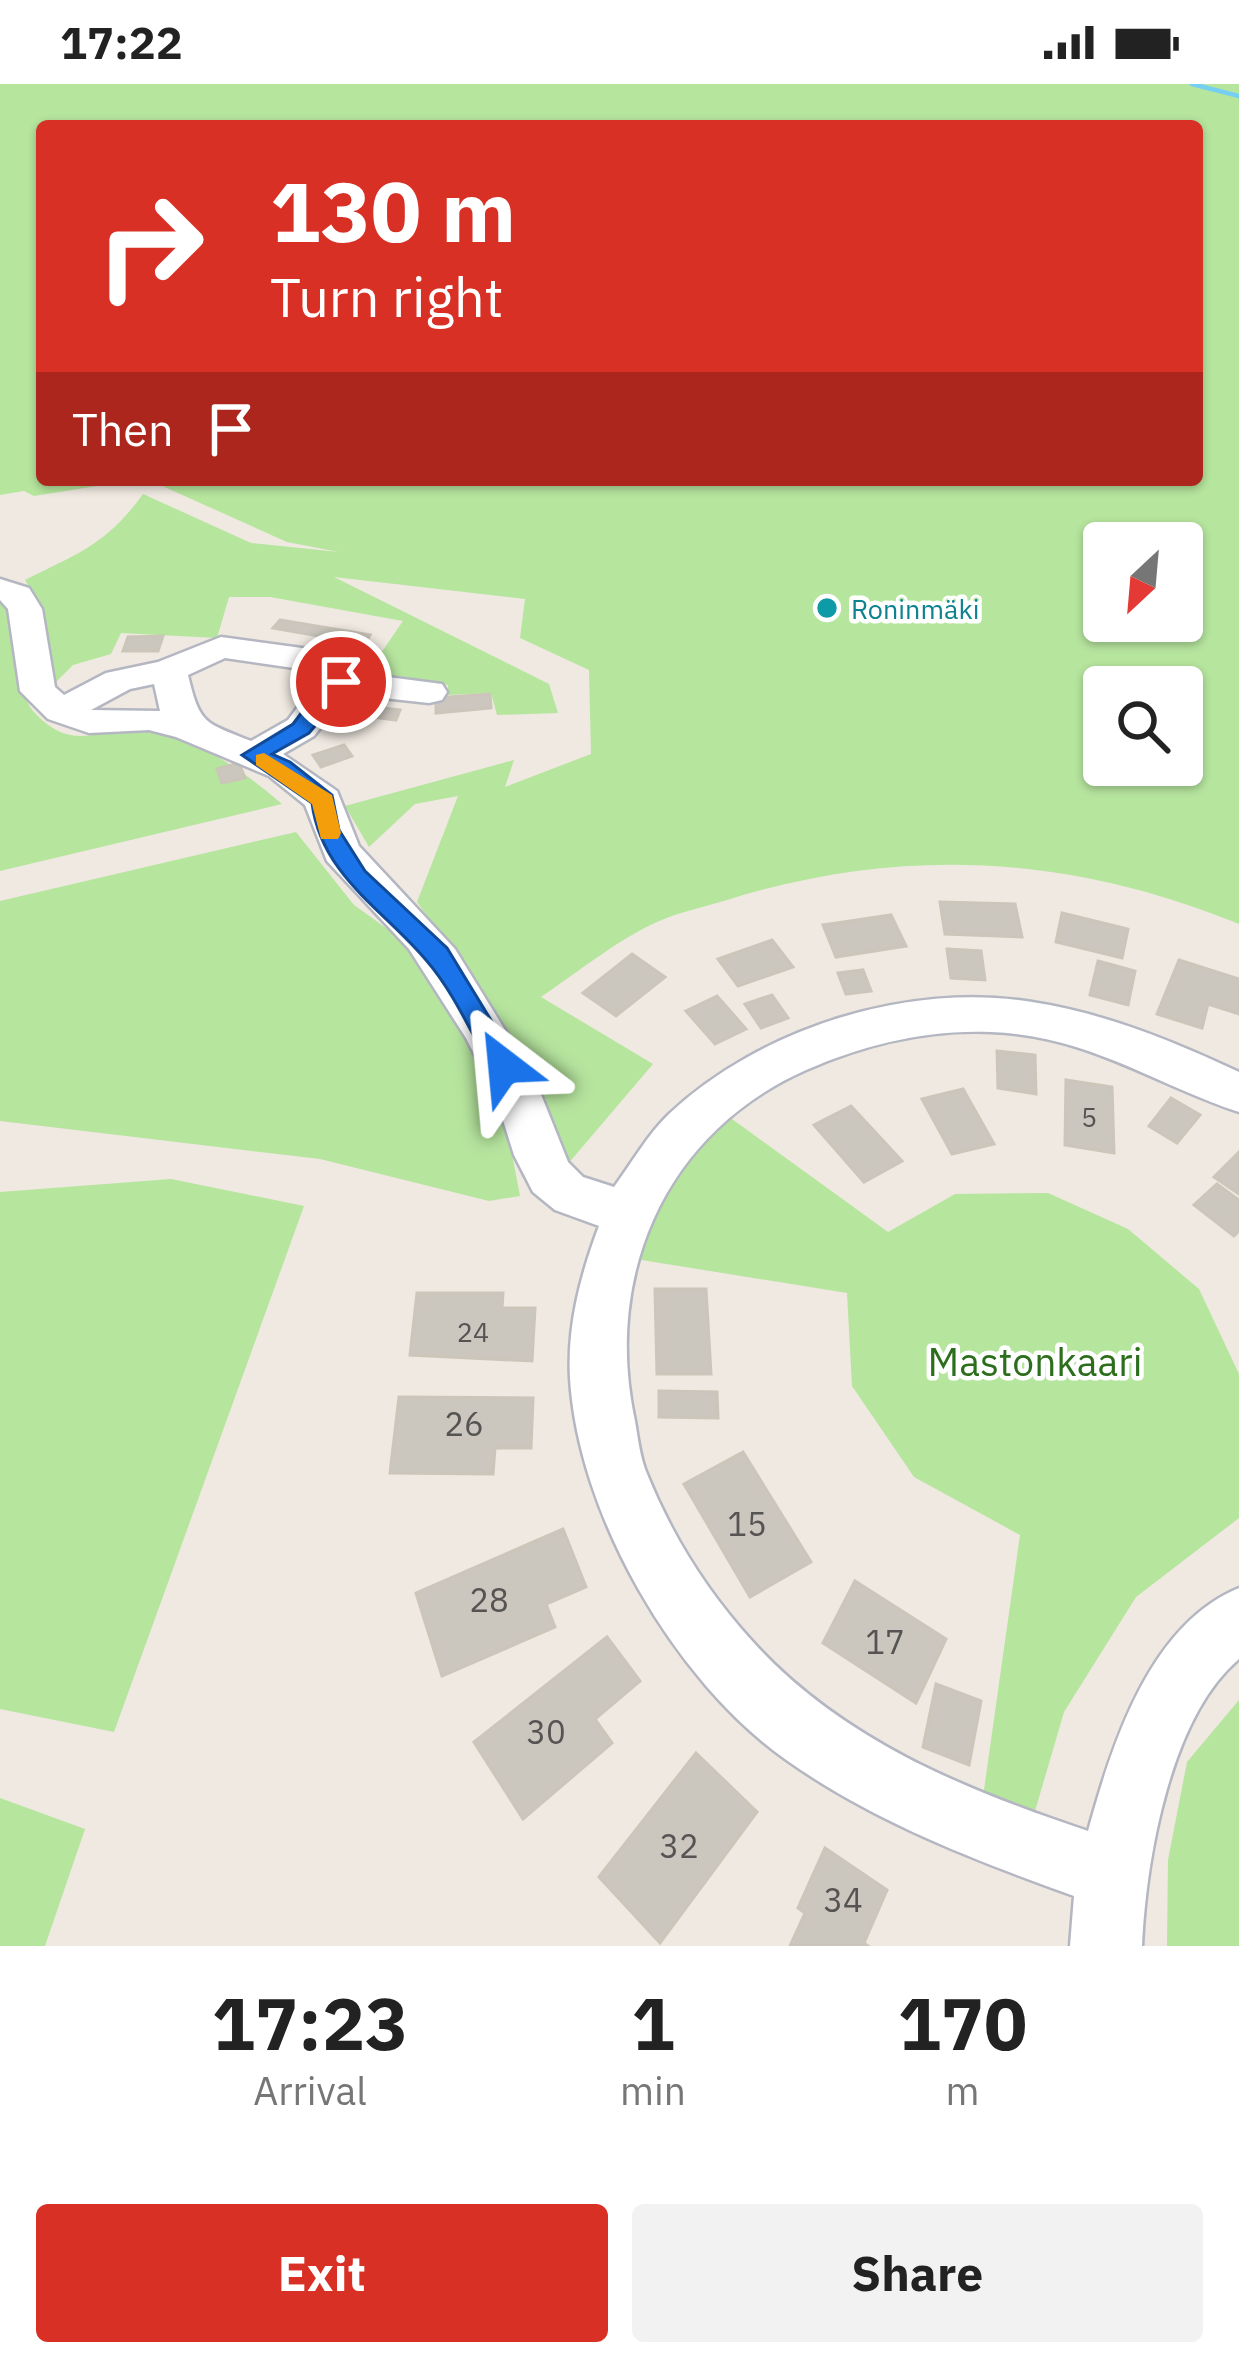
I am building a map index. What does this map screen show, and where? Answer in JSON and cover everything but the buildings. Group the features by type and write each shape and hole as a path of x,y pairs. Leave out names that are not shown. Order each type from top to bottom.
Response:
{"street":[{"path":"0,589 17,595 25,609 38,691 62,711 89,722 149,719 189,729 282,767 323,800 327,830 356,877 437,955 488,1032 520,1099 534,1151 562,1191 627,1213"},
{"path":"62,711 119,681 169,670 221,646 346,665 359,683"},
{"path":"169,670 179,713 189,729"},
{"path":"253,755 301,728 330,688 341,682 429,692"},
{"path":"1112,1874 926,1804 805,1734 700,1634 636,1528 605,1434 596,1356 601,1306 627,1213 652,1167 686,1124 747,1074 811,1041 957,1014 1051,1022 1151,1049 1239,1093"},
{"path":"1106,1946 1112,1874 1143,1754 1202,1650 1239,1619"}],"green space":[{"path":"0,84 1239,84 1239,924 1112,883 985,866 857,871 792,882 674,915 627,938 541,997 653,1064 567,1165 533,1077 501,1021 417,902 458,796 415,804 369,847 345,806 514,760 505,787 591,754 589,670 520,638 525,599 334,577 549,684 558,713 497,715 491,693 448,695 448,685 378,678 370,669 403,621 270,597 229,597 217,638 121,633 111,654 73,665 50,688 39,647 40,605 25,580 104,536 143,494 251,543 339,552 287,542 162,486 1203,486 1203,120 36,120 36,486 97,486 34,496 24,491 0,495"},
{"path":"0,598 13,626 27,701 48,725 74,736 128,730 183,741 235,768 282,804 0,871"},
{"path":"296,832 354,905 400,938 474,1043 503,1106 520,1196 489,1201 320,1159 0,1121 0,901"},
{"name":"Mastonkaari","path":"721,1111 888,1232 955,1194 1048,1193 1128,1229 1199,1289 1239,1374 1239,1518 1136,1597 1064,1712 1033,1818 982,1804 1020,1535 914,1477 852,1386 847,1293 629,1258 635,1237"},
{"path":"171,1179 304,1206 114,1732 0,1709 0,1192"},
{"path":"1239,1700 1239,1946 1167,1946 1168,1860 1187,1762"},
{"path":"0,1798 85,1829 45,1946 0,1946"}],"waterway":[{"path":"1192,84 1239,96"}],"slow traffic":[{"path":"264,760 282,767 323,800 329,833"}],"place":[{"name":"Roninmäki","path":"827,608"}],"route":[{"path":"341,682 330,688 301,728 253,755 282,767 323,800 327,830 356,877 437,955 488,1032 504,1066"}]}
